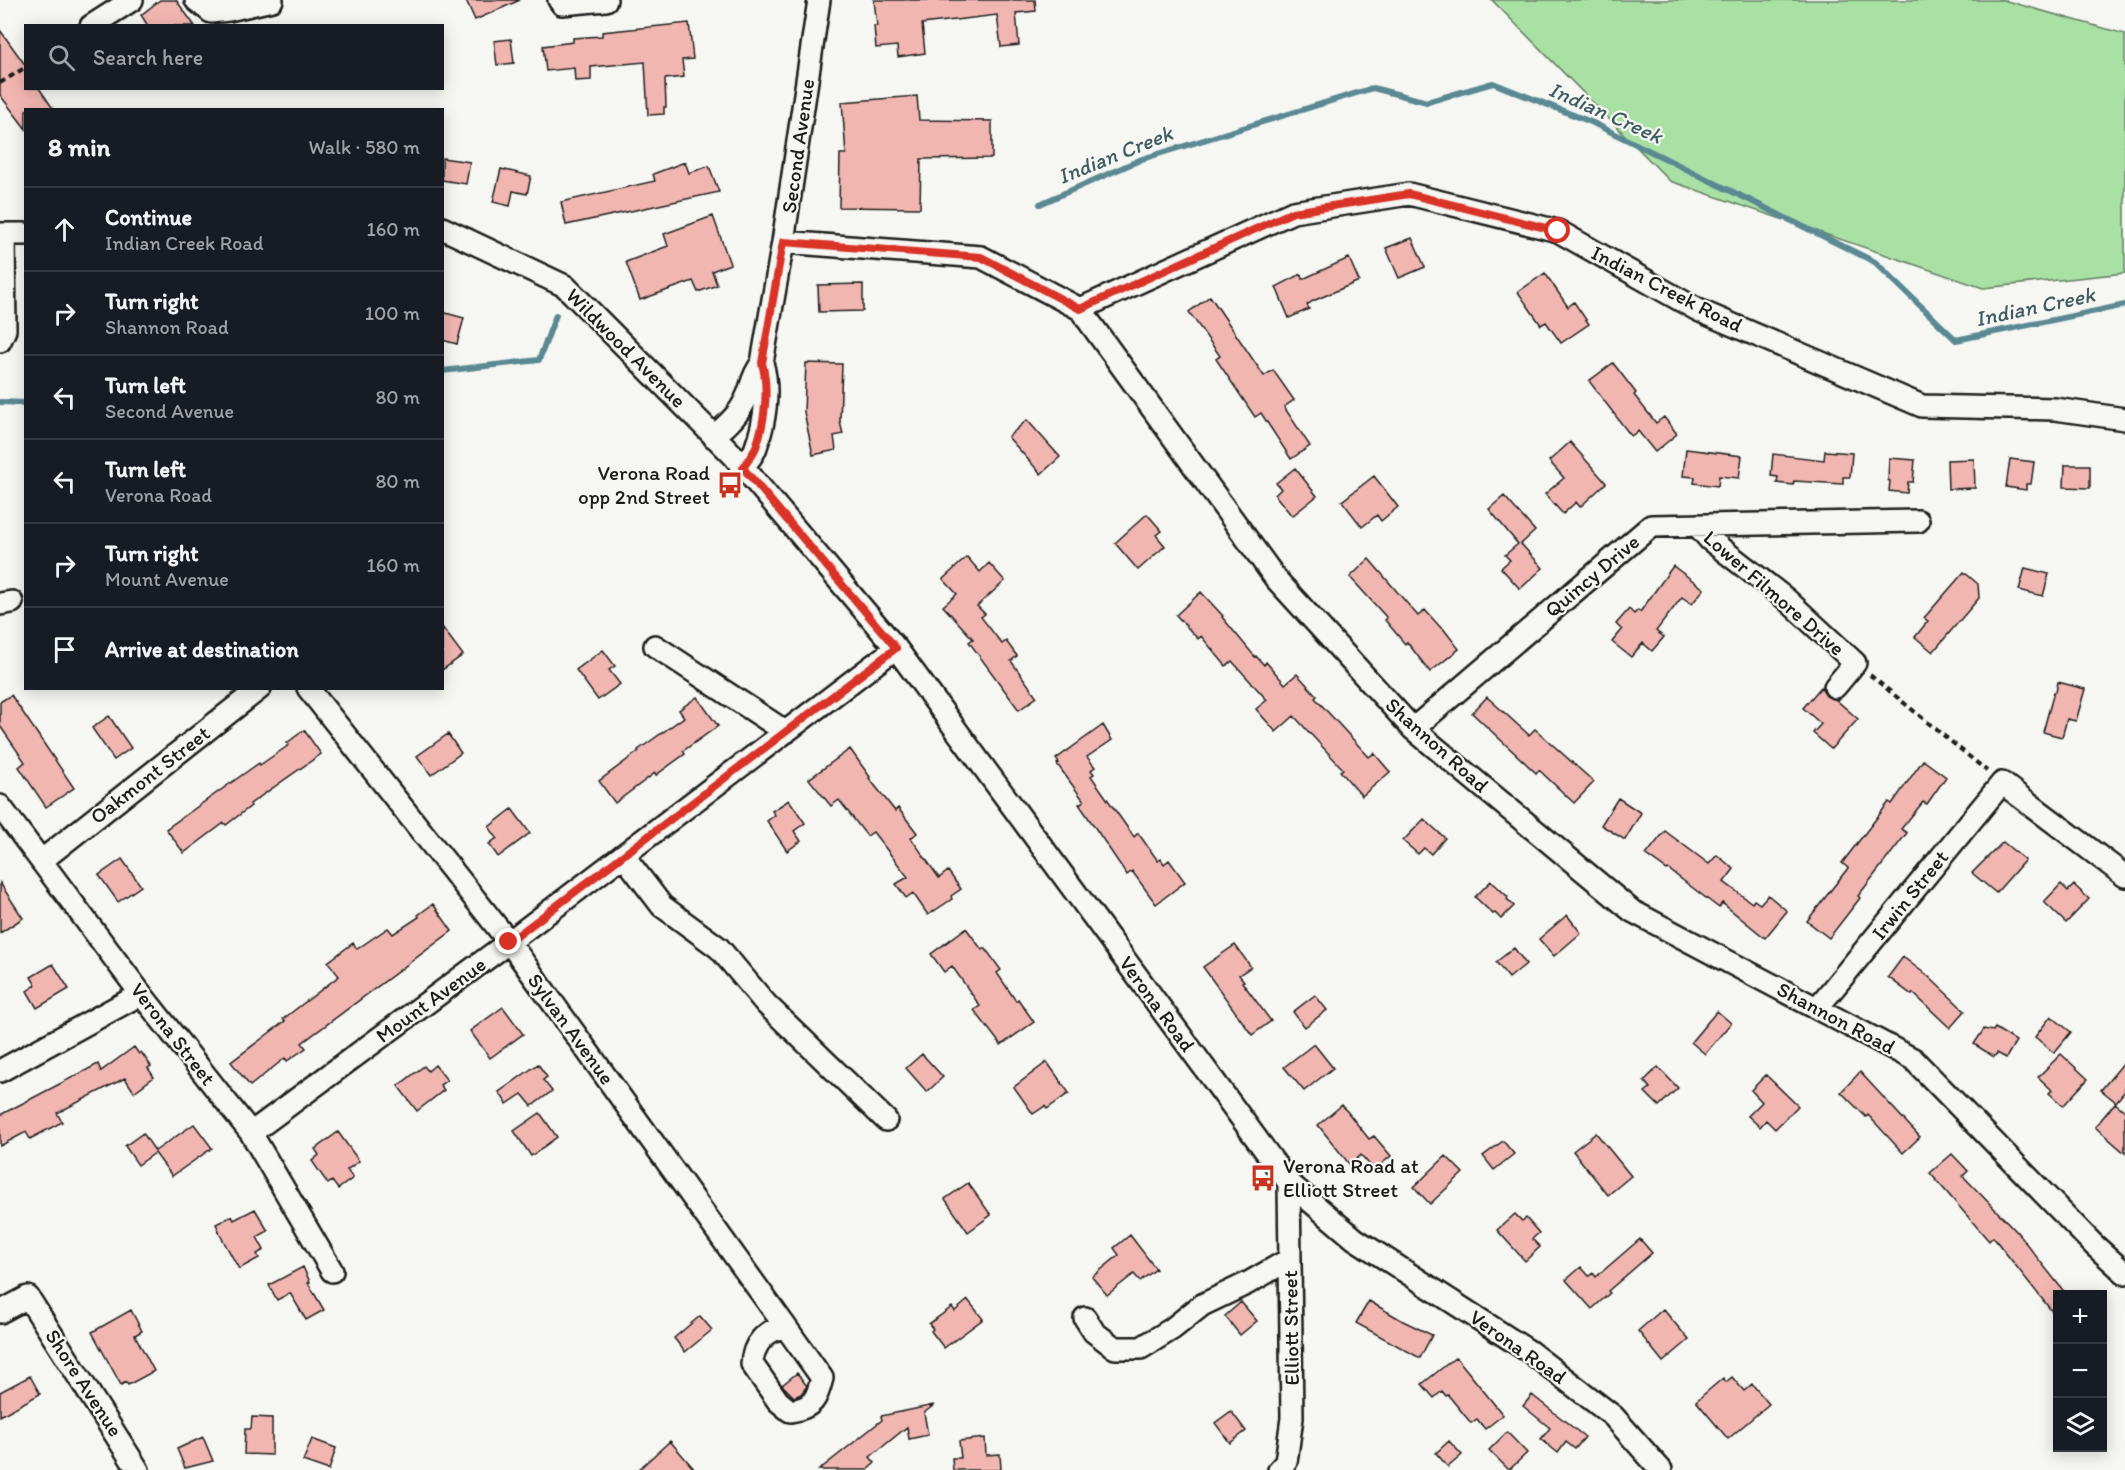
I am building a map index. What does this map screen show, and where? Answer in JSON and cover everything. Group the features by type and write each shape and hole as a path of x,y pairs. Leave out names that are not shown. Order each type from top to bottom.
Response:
{"street":[{"path":"94,24 132,0"},
{"path":"196,0 211,12 272,0"},
{"path":"561,2 606,0"},
{"name":"Second Avenue","path":"738,461 756,449 764,409 766,377 762,363 783,242 819,0"},
{"name":"Indian Creek Road","path":"1080,309 1293,212 1409,194 1558,231 1698,309 1922,406 2055,410 2125,420"},
{"name":"Wildwood Avenue","path":"444,229 565,286 738,461"},
{"path":"0,341 4,330 2,234 24,234"},
{"name":"Shannon Road","path":"783,242 981,257 1080,309 1276,579 1413,729 1632,911 1913,1059 2094,1245 2125,1273"},
{"name":"Second Avenue","path":"714,437 732,422 746,401 753,375 762,363"},
{"name":"Verona Road","path":"738,461 896,648 1289,1183 1355,1239 1530,1352 1613,1416 1661,1470"},
{"name":"Quincy Drive","path":"1413,729 1651,526 1917,521"},
{"name":"Lower Filmore Drive","path":"1697,525 1710,540 1786,599 1855,663 1835,687"},
{"path":"655,646 786,732"},
{"name":"Mount Avenue","path":"251,1133 509,942 896,648"},
{"name":"Oakmont Street","path":"41,861 257,690"},
{"name":"Sylvan Avenue","path":"311,690 509,942 785,1326 822,1378 812,1403 803,1409 790,1411 778,1401 752,1364 755,1347 768,1332 785,1326"},
{"path":"2001,783 2125,876"},
{"name":"Irwin Street","path":"1818,1007 2001,783"},
{"name":"Verona Street","path":"0,806 141,994 251,1133 332,1271"},
{"path":"624,855 662,906 719,948 766,1004 886,1120"},
{"path":"0,1071 141,994"},
{"name":"Elliott Street","path":"1278,1470 1286,1462 1292,1418 1289,1183"},
{"path":"1085,1318 1094,1332 1115,1348 1141,1348 1172,1329 1202,1305 1248,1283 1290,1259"},
{"name":"Shore Avenue","path":"0,1312 28,1297 138,1470"}],"path":[{"path":"0,83 24,68"},
{"path":"1855,663 2001,783"}],"green space":[{"path":"1492,0 2003,0 2125,34 2125,273 1983,288 1670,181"}],"building":[{"path":"160,0 176,0 194,24 147,24 141,15"},
{"path":"466,0 520,0 475,20"},
{"path":"874,0 1035,0 1036,11 1016,13 1019,45 1001,47 997,15 922,24 925,53 898,57 897,46 876,48 874,26 877,26"},
{"path":"689,23 693,59 682,60 684,77 665,79 664,114 648,115 645,62 591,67 591,80 575,81 574,68 546,71 543,46 573,42 573,38 602,36 602,32"},
{"path":"0,30 24,63 24,90 40,90 53,108 24,108 24,126 0,95"},
{"path":"511,39 514,63 497,65 494,41"},
{"path":"917,96 919,120 992,121 992,158 921,159 920,208 839,207 840,154 846,154 842,102"},
{"path":"444,158 470,162 466,184 444,180"},
{"path":"685,162 689,173 709,166 719,192 566,225 561,202 655,181 653,174"},
{"path":"501,169 531,176 527,194 513,191 510,206 493,202"},
{"path":"713,216 730,264 712,271 717,285 698,292 693,281 640,300 626,262 668,246 664,234"},
{"path":"1412,238 1425,267 1399,278 1386,248"},
{"path":"1349,258 1359,281 1313,301 1307,305 1309,309 1289,318 1276,287 1301,274 1303,279"},
{"path":"1545,273 1568,307 1574,302 1589,324 1561,343 1546,322 1541,325 1518,292"},
{"path":"863,284 863,311 819,312 818,285"},
{"path":"1210,296 1264,376 1273,370 1294,400 1284,407 1310,446 1291,459 1261,413 1255,417 1216,359 1220,356 1189,312"},
{"path":"444,313 464,318 457,344 444,341"},
{"path":"806,363 842,364 840,422 843,434 834,436 836,450 813,455 804,412"},
{"path":"1613,363 1656,423 1664,417 1677,434 1655,452 1638,431 1631,436 1589,381"},
{"path":"1027,420 1060,457 1041,474 1008,437"},
{"path":"1570,442 1606,483 1580,507 1576,502 1563,514 1545,494 1564,478 1549,461"},
{"path":"1686,449 1742,456 1739,478 1719,476 1718,486 1694,483 1695,477 1683,476"},
{"path":"1825,451 1852,453 1850,477 1843,477 1843,484 1794,481 1793,485 1777,483 1778,477 1771,476 1773,454 1824,460"},
{"path":"1889,458 1915,460 1913,482 1908,482 1907,493 1889,491"},
{"path":"1974,459 1975,488 1948,489 1947,460"},
{"path":"2010,459 2034,462 2031,484 2026,484 2026,490 2006,487"},
{"path":"2065,465 2090,465 2090,488 2064,487"},
{"path":"1295,468 1317,496 1292,516 1275,495 1281,489 1276,483"},
{"path":"1374,476 1398,507 1381,521 1377,515 1362,527 1342,501"},
{"path":"1504,496 1535,531 1521,544 1543,568 1520,589 1501,568 1510,560 1505,555 1518,544 1489,509"},
{"path":"1147,514 1162,531 1156,535 1165,546 1138,570 1115,543"},
{"path":"967,557 980,572 989,563 1005,581 977,606 985,614 981,617 1002,644 1006,641 1017,656 1011,661 1037,697 1019,710 969,642 973,639 943,606 957,594 943,579"},
{"path":"1369,559 1418,616 1425,610 1459,649 1430,672 1407,642 1405,644 1385,620 1387,618 1350,577"},
{"path":"1673,566 1704,589 1692,604 1682,597 1656,631 1664,637 1652,651 1643,643 1631,657 1612,642 1622,630 1616,624 1629,609 1634,614 1638,610 1640,612"},
{"path":"2025,568 2049,574 2043,596 2019,590"},
{"path":"1964,572 1978,584 1979,598 1933,652 1915,637 1928,621 1924,618"},
{"path":"1201,592 1255,657 1264,665 1266,662 1285,684 1297,674 1317,696 1315,698 1369,757 1374,753 1390,772 1362,796 1340,771 1343,769 1294,716 1276,732 1256,709 1267,700 1232,661 1226,666 1201,636 1198,639 1176,615"},
{"path":"444,630 463,655 444,669"},
{"path":"603,650 615,666 609,670 620,684 598,700 576,670"},
{"path":"2058,682 2085,689 2076,721 2067,719 2062,737 2043,732"},
{"path":"1821,687 1826,696 1835,699 1858,719 1831,749 1813,733 1821,724 1803,708"},
{"path":"11,695 74,788 46,807 19,767 25,762 0,726 0,702"},
{"path":"697,697 718,726 683,751 685,754 615,803 599,781 684,717 679,710"},
{"path":"1487,697 1529,735 1535,729 1594,782 1574,803 1539,770 1536,773 1472,713"},
{"path":"109,716 131,748 114,760 92,728"},
{"path":"1103,725 1112,740 1087,757 1095,767 1091,770 1094,774 1091,776 1134,837 1138,833 1158,861 1161,859 1164,864 1169,860 1185,882 1156,904 1132,871 1127,875 1079,804 1084,801 1057,764 1059,763 1056,759"},
{"path":"304,730 321,754 250,804 251,806 226,825 224,823 184,853 166,829 259,763 260,765 289,745 287,743"},
{"path":"448,734 461,753 431,775 417,756"},
{"path":"850,749 895,811 898,808 917,833 911,838 939,878 948,871 961,889 951,896 952,899 928,915 913,893 906,898 896,884 908,877 873,832 867,836 839,800 831,806 809,779"},
{"path":"1923,760 1946,777 1927,804 1923,802 1901,829 1907,833 1829,938 1807,921 1848,868 1842,863 1889,802 1892,804"},
{"path":"1618,798 1641,813 1625,840 1601,825"},
{"path":"789,800 805,823 794,831 801,841 787,851 767,821 775,815 772,811"},
{"path":"512,809 530,833 498,857 489,844 497,838 489,827"},
{"path":"1424,819 1445,838 1431,854 1424,848 1418,854 1403,841"},
{"path":"1665,831 1709,864 1717,855 1734,869 1724,882 1752,903 1754,900 1760,904 1768,895 1787,911 1765,938 1722,903 1719,908 1646,855"},
{"path":"2003,842 2025,860 1996,893 1972,873"},
{"path":"122,859 141,886 118,902 99,875"},
{"path":"1491,881 1514,906 1501,919 1475,897"},
{"path":"0,883 23,918 0,933"},
{"path":"2061,884 2068,891 2074,885 2089,899 2066,923 2044,902"},
{"path":"433,904 452,931 302,1043 306,1048 287,1061 285,1058 250,1086 231,1062 339,976 328,962 353,943 357,949 388,928 393,934 419,917 418,915"},
{"path":"1567,915 1581,933 1554,956 1539,939"},
{"path":"966,928 1001,970 997,973 1034,1022 1001,1045 974,1010 980,1006 952,966 944,972 931,954"},
{"path":"1235,945 1251,967 1239,975 1244,981 1242,982 1271,1021 1252,1035 1203,967"},
{"path":"1514,948 1526,964 1509,978 1496,962"},
{"path":"1903,957 1929,977 1965,1011 1950,1028 1913,993 1912,995 1888,977"},
{"path":"53,964 69,989 37,1008 27,991 36,985 31,977"},
{"path":"1315,995 1327,1010 1305,1027 1293,1012"},
{"path":"503,1007 523,1034 490,1058 470,1031"},
{"path":"1717,1011 1731,1023 1705,1054 1691,1042"},
{"path":"2051,1016 2071,1032 2054,1053 2035,1037"},
{"path":"1995,1028 2016,1041 2006,1058 1997,1053 1994,1057 1974,1044 1984,1029 1993,1031"},
{"path":"1314,1044 1333,1068 1304,1091 1284,1067"},
{"path":"134,1047 139,1054 141,1052 151,1066 148,1068 154,1077 134,1092 125,1078 57,1113 62,1122 30,1139 26,1132 0,1146 0,1115 98,1064 101,1071"},
{"path":"922,1054 943,1077 927,1092 906,1068"},
{"path":"2061,1054 2088,1079 2063,1106 2049,1093 2052,1090 2038,1077"},
{"path":"2125,1061 2125,1091 2116,1102 2101,1090"},
{"path":"1047,1062 1069,1093 1047,1109 1045,1106 1033,1114 1014,1087"},
{"path":"538,1064 547,1077 543,1080 552,1091 532,1106 522,1094 507,1104 499,1092"},
{"path":"435,1065 447,1080 440,1085 444,1090 417,1111 398,1086 424,1066 428,1071"},
{"path":"1658,1067 1678,1088 1659,1106 1645,1092 1650,1088 1644,1081"},
{"path":"1860,1072 1920,1137 1903,1153 1868,1115 1866,1117 1841,1092"},
{"path":"1766,1075 1798,1106 1775,1129 1766,1120 1760,1127 1748,1116 1762,1102 1751,1090"},
{"path":"2115,1103 2125,1111 2125,1153 2095,1127"},
{"path":"1342,1105 1369,1139 1374,1136 1391,1156 1374,1170 1361,1155 1350,1165 1318,1125"},
{"path":"540,1113 557,1137 531,1156 514,1131"},
{"path":"194,1124 212,1148 172,1176 155,1153 138,1165 125,1146 143,1133 155,1151"},
{"path":"338,1132 359,1161 347,1170 353,1178 338,1189 332,1181 328,1184 312,1161 319,1155 315,1149"},
{"path":"1596,1133 1631,1176 1608,1195 1573,1151"},
{"path":"1503,1141 1514,1154 1494,1170 1483,1156"},
{"path":"1952,1154 1968,1171 1963,1176 2017,1232 2063,1290 2053,1290 2053,1313 1993,1237 1989,1241 1930,1173"},
{"path":"1446,1156 1463,1173 1430,1204 1414,1187"},
{"path":"968,1183 991,1215 968,1232 945,1199"},
{"path":"255,1209 268,1231 257,1237 264,1250 257,1254 259,1258 239,1269 216,1224 232,1216 234,1220"},
{"path":"1515,1214 1522,1221 1526,1218 1539,1233 1532,1239 1540,1247 1525,1261 1497,1230"},
{"path":"1130,1235 1156,1269 1140,1281 1134,1274 1107,1295 1092,1277 1119,1255 1114,1248"},
{"path":"1640,1239 1652,1253 1608,1291 1610,1293 1592,1309 1566,1280 1581,1267 1589,1276 1593,1273 1596,1277"},
{"path":"303,1267 310,1282 308,1283 324,1310 306,1320 290,1293 277,1300 269,1285"},
{"path":"968,1300 983,1319 944,1348 931,1331 933,1329 929,1324 952,1307 955,1311"},
{"path":"1369,1301 1432,1335 1420,1358 1356,1323"},
{"path":"1241,1302 1257,1321 1240,1335 1225,1316"},
{"path":"1663,1309 1689,1340 1663,1362 1638,1331"},
{"path":"131,1310 142,1331 135,1335 154,1371 128,1385 126,1382 121,1385 92,1332"},
{"path":"700,1316 712,1330 685,1352 674,1338"},
{"path":"1456,1357 1503,1415 1485,1429 1477,1419 1471,1423 1448,1395 1446,1396 1442,1391 1434,1398 1422,1384"},
{"path":"797,1373 807,1386 801,1394 794,1397 782,1385"},
{"path":"30,1376 40,1394 0,1416 0,1392"},
{"path":"1732,1377 1744,1391 1752,1384 1769,1404 1728,1439 1696,1401 1723,1378 1726,1382"},
{"path":"1532,1395 1585,1437 1575,1449 1566,1442 1558,1453 1541,1439 1550,1428 1523,1406"},
{"path":"934,1405 924,1413 928,1435 909,1439 907,1427 870,1457 875,1463 867,1470 819,1470 882,1420 881,1416"},
{"path":"1231,1411 1246,1431 1230,1443 1215,1423"},
{"path":"252,1417 272,1418 272,1455 244,1454 245,1429 251,1429"},
{"path":"1507,1432 1527,1453 1509,1470 1489,1450"},
{"path":"203,1437 213,1461 185,1468 177,1449"},
{"path":"985,1438 986,1455 1000,1454 1001,1470 953,1470 952,1458 961,1458 959,1441"},
{"path":"312,1439 336,1448 329,1470 303,1461"},
{"path":"670,1441 695,1470 638,1470"},
{"path":"1449,1441 1462,1455 1448,1467 1436,1453"}],"waterway":[{"name":"Indian Creek","path":"1040,204 1142,159 1373,88 1427,102 1493,83 1591,122 1875,262 1956,340 2125,305"},
{"name":"Indian Creek","path":"444,371 539,360 556,315"},
{"name":"Indian Creek","path":"0,402 24,403"}],"place":[{"name":"Verona Road opp 2nd Street","path":"730,485"},
{"name":"Verona Road at Elliott Street","path":"1263,1178"}],"route":[{"path":"509,942 896,648 743,468 756,449 764,409 766,377 762,363 783,242 981,257 1080,309 1293,212 1409,194 1558,231"}]}
